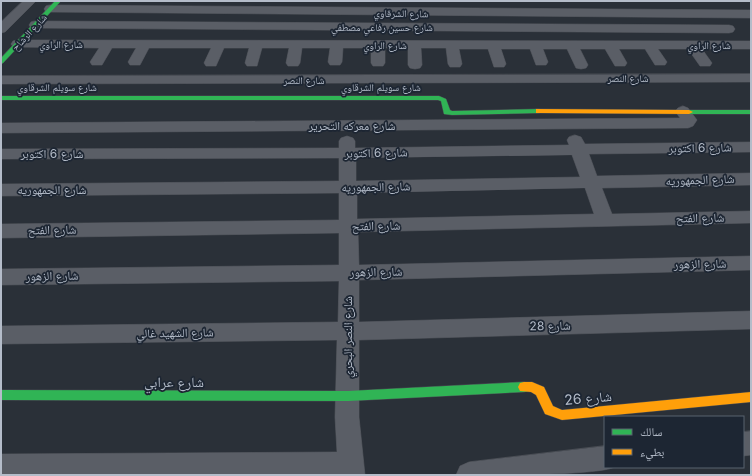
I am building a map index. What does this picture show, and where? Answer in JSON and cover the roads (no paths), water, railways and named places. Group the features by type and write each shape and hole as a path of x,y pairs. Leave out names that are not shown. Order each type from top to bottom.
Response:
{"street":[{"name":"شارع الرشاح","path":"1,29 30,1"},
{"path":"699,1 749,47"},
{"name":"شارع الرشاح","path":"1,62 54,5"},
{"name":"شارع الشرقاوي","path":"54,5 751,14"},
{"name":"شارع حسين رفاعي مصطفي","path":"35,25 726,26 751,23"},
{"name":"شارع الراوي","path":"18,44 145,44 179,49 218,44 692,45 749,47"},
{"path":"97,62 108,44"},
{"path":"135,62 145,44"},
{"path":"211,64 218,44"},
{"path":"252,63 257,44"},
{"path":"293,63 296,45"},
{"path":"335,62 337,45"},
{"path":"378,45 378,63"},
{"path":"414,45 415,65"},
{"path":"452,45 455,64"},
{"path":"494,45 499,64"},
{"path":"535,45 541,62"},
{"path":"572,45 581,64"},
{"path":"610,45 620,64"},
{"path":"649,45 660,62"},
{"path":"692,45 705,63"},
{"name":"شارع النصر","path":"1,80 751,78"},
{"name":"شارع سويلم الشرقاوي","path":"1,98 439,98 444,100 448,112 452,113 566,110 751,112"},
{"name":"شارع معركه التحرير","path":"1,128 688,123 689,120 683,111"},
{"path":"568,124 606,221"},
{"name":"شارع النصر البحري","path":"347,126 349,272 348,439 352,470"},
{"name":"شارع 6 اكتوبر","path":"1,154 348,153 751,147"},
{"name":"شارع الجمهوريه","path":"1,190 348,187 591,183 751,178"},
{"name":"شارع الفتح","path":"1,231 348,226 751,217"},
{"name":"شارع الزهور","path":"1,277 349,272 751,263"},
{"name":"شارع 28","path":"348,331 751,320"},
{"name":"شارع الشهيد غالي","path":"1,335 348,331"},
{"name":"شارع 26","path":"348,396 532,387 540,390 548,411 552,414 562,415 751,397"},
{"name":"شارع عرابي","path":"1,395 348,396"},
{"path":"469,475 604,460"},
{"path":"1,467 352,470"}]}
